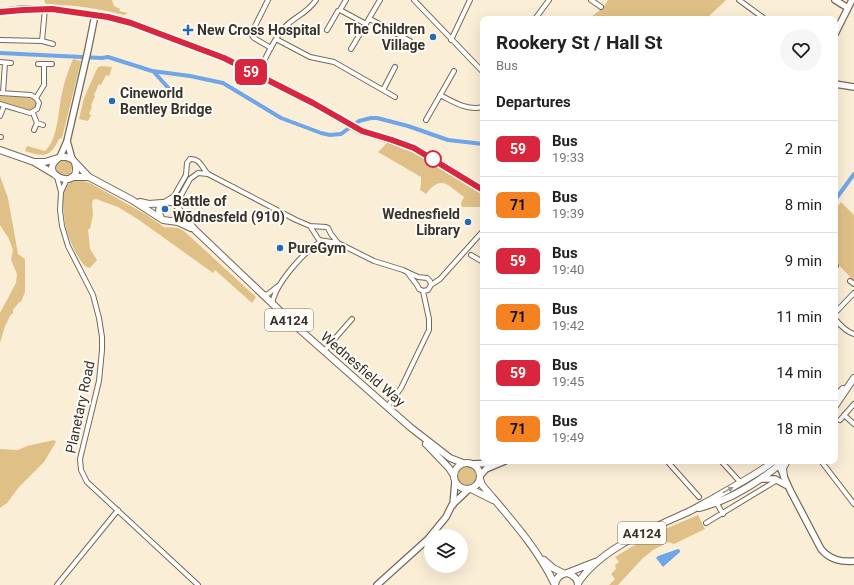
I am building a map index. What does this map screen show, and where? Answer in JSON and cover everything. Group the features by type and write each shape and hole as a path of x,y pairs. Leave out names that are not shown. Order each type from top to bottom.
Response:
{"main road":[{"path":"0,150 34,162 63,180 69,178 88,177"},
{"path":"34,162 45,162 66,157 73,161 88,177 132,200 166,222 173,221 178,216 179,209 175,203 149,204 132,200"},
{"path":"55,175 53,166 59,158"},
{"path":"69,178 76,170 73,161"},
{"path":"161,218 159,209 163,203"},
{"name":"Wednesfield Way","path":"179,209 195,230 272,305 387,407 450,458 463,464"},
{"name":"Wednesfield Way","path":"173,221 195,230"},
{"path":"838,395 853,379"},
{"path":"838,402 853,379"},
{"name":"Wednesfield Way","path":"410,426 443,461 454,479"},
{"path":"496,502 470,489 461,488 454,479 456,468 463,464 471,464 478,468 482,485 515,522 536,551 555,585"},
{"name":"A4124","path":"715,501 765,468 774,464"},
{"name":"A4124","path":"565,573 598,561 639,534 746,488 761,479 777,464"},
{"path":"780,464 783,468 784,477"},
{"path":"470,489 475,487 480,477"},
{"path":"536,551 552,568 574,577 578,584"},
{"name":"A4124","path":"578,584 598,561"},
{"path":"555,585 559,576 565,573"}],"street":[{"path":"268,0 251,34 254,38 271,48"},
{"path":"257,75 276,39 289,23 311,8 316,0"},
{"path":"327,30 346,0"},
{"path":"351,49 380,0"},
{"path":"414,0 480,69"},
{"path":"451,40 470,0"},
{"path":"537,16 549,0"},
{"path":"591,0 601,7"},
{"path":"739,0 761,16"},
{"path":"835,0 848,8"},
{"path":"838,28 852,0"},
{"path":"42,41 45,9"},
{"path":"0,12 45,9 108,17 131,23 224,58 313,103 359,130 414,148 480,188"},
{"path":"340,10 366,24"},
{"path":"59,158 67,141 95,15"},
{"path":"370,19 410,41 407,46"},
{"path":"276,39 310,57 334,62 395,97"},
{"path":"0,40 42,41 53,44"},
{"path":"0,116 2,105 27,113 33,113 37,109 38,105 36,98 31,95 2,93 2,62 11,63"},
{"path":"38,64 52,64"},
{"path":"36,98 44,85 44,64"},
{"path":"383,90 395,67"},
{"path":"426,120 454,71"},
{"path":"838,84 854,87"},
{"path":"440,95 465,107 480,107"},
{"path":"33,113 37,123 34,130"},
{"path":"37,123 43,125"},
{"path":"67,141 73,161"},
{"path":"163,203 174,196 186,175 187,163 192,159 196,159 208,174 310,226 326,227 330,230 331,234 338,243"},
{"path":"179,209 179,199 190,179 201,167"},
{"path":"187,170 190,173 208,174"},
{"name":"Planetary Road","path":"55,175 60,192 62,226 68,246 93,295 102,337 99,381 80,454 81,470 87,482 198,585"},
{"name":"Planetary Road","path":"60,192 69,178"},
{"path":"310,226 316,235 323,241 338,243 374,261 423,278 427,278 430,283"},
{"path":"314,246 319,227"},
{"path":"262,295 268,294 280,284 301,258 314,246 329,238 331,234"},
{"path":"387,407 400,388 428,333 429,323 425,291 430,283 440,279 480,234"},
{"path":"471,255 480,260"},
{"path":"407,272 419,289 425,291"},
{"path":"417,285 418,280 423,278"},
{"path":"850,281 854,284"},
{"path":"272,305 273,298 280,284"},
{"path":"838,310 854,294"},
{"path":"324,351 352,319"},
{"path":"838,322 854,334"},
{"path":"840,420 854,404"},
{"path":"844,415 854,424"},
{"path":"471,464 480,463"},
{"path":"480,477 486,469 497,464"},
{"path":"670,464 698,496 693,498"},
{"path":"724,464 741,483"},
{"path":"780,464 786,485 790,490"},
{"path":"823,464 854,504"},
{"path":"784,477 823,552 829,557 838,561 854,561"},
{"path":"761,479 772,478 786,485"},
{"path":"377,585 428,539 446,518 452,505 454,479"},
{"path":"706,523 774,482"},
{"path":"452,505 470,489"},
{"path":"715,501 722,514"},
{"path":"57,585 118,510"}],"shaded area":[{"path":"44,0 112,0 114,6 120,9 119,11 128,13 124,15 85,7 46,4"},
{"path":"608,0 726,0 709,16 592,16 603,8"},
{"path":"73,59 81,61 62,138 59,139 49,153 41,155 25,151 27,146 45,151 50,146 56,131 61,96"},
{"path":"98,67 112,67 109,76 106,75 101,85 99,84 94,95 95,96 89,114 91,115 88,121 79,119 84,98"},
{"path":"0,96 33,98 36,101 36,107 35,109 29,111 0,102"},
{"path":"388,142 410,150 431,161 480,191 480,207 462,207 461,203 464,197 450,186 441,183 437,184 426,194 420,190 421,177 378,152"},
{"path":"61,160 67,160 72,165 70,174 67,176 61,176 56,171 56,165"},
{"path":"0,176 8,198 18,254 25,259 25,292 21,302 19,302 13,310 13,314 11,314 5,326 0,343 0,313 16,283 17,274 11,260 13,250 9,239 0,225"},
{"path":"74,180 90,183 145,214 164,227 178,228 184,231 256,297 252,303 215,270 213,273 139,220 118,207 96,199 93,200 92,203 93,215 90,229 88,229 90,249 97,260 90,268 86,266 74,249 65,223 63,194 67,186"},
{"path":"841,202 854,215 854,281 838,264 838,206"},
{"path":"54,440 56,442 44,462 19,487 7,503 0,508 0,449 18,450 27,446"},
{"path":"467,467 473,470 476,476 473,482 467,485 461,482 458,476 461,470"},
{"path":"698,515 705,529 674,544 669,542 653,550 642,559 618,585 609,585 615,579 611,574 616,569 615,565 619,562 615,557 653,534"}],"water":[{"path":"678,549 680,552 663,567 656,558 658,556"}],"waterway":[{"path":"0,53 102,58 108,57 152,71 190,76 223,83 281,118 330,135 341,134 359,121 377,118 408,126 448,140 480,144"},
{"path":"153,71 172,92"},
{"path":"838,196 854,174"}],"bus line":[{"name":"59","path":"0,12 52,9 108,17 131,23 224,58 313,103 362,131 414,148 480,188"}],"place":[{"name":"New Cross Hospital","path":"188,30"},
{"name":"The Children Village","path":"433,37"},
{"name":"Cineworld Bentley Bridge","path":"112,101"},
{"name":"Battle of Wōdnesfeld (910)","path":"165,209"},
{"name":"Wednesfield Library","path":"468,222"},
{"name":"PureGym","path":"280,248"}]}
